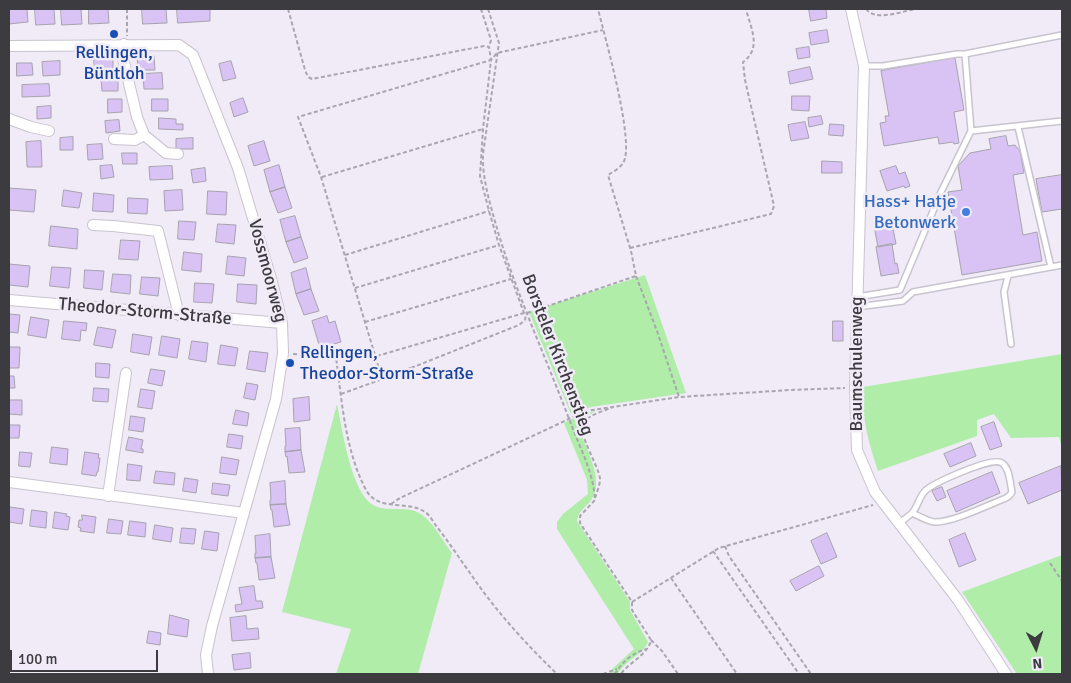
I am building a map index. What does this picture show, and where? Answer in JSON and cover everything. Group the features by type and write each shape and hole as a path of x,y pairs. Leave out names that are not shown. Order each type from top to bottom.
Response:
{"street":[{"name":"Baumschulenweg","path":"851,9 864,66 855,388 857,450 875,492 958,600 1006,674"},
{"path":"126,44 123,58 144,135 166,153 178,154"},
{"name":"Vossmoorweg","path":"9,46 179,45 193,56 238,168 272,282 282,323 281,376 212,626 206,655 208,674"},
{"path":"9,119 49,131"},
{"path":"114,140 134,140 144,135"},
{"path":"94,225 158,231 179,315"},
{"name":"Theodor-Storm-Straße","path":"9,300 282,323"},
{"path":"108,496 126,373"},
{"path":"9,482 244,512"}],"lane":[{"path":"864,66 883,66 965,54 1062,35"},
{"path":"857,302 900,290 941,192 971,131 965,54"},
{"path":"971,131 1062,122"},
{"path":"1018,127 1051,268"},
{"path":"857,302 904,301 913,292 1062,265"},
{"path":"1008,276 1004,292 1011,344"},
{"path":"899,523 912,513 924,492 946,479 984,464 998,461 1005,464 1012,492 1006,498 954,518 940,521 930,521 912,513"}],"path":[{"path":"126,44 127,9"},
{"path":"288,9 305,70 308,77 312,79 484,46 489,47"},
{"path":"340,394 519,325 525,320 525,313 511,279 488,211 480,176 482,130 491,60 489,47 491,40 481,9"},
{"name":"Borsteler Kirchenstieg","path":"488,9 498,38 483,164 494,219 525,313 594,486 595,500"},
{"path":"598,9 622,111 627,151 624,163 608,175 630,248 636,276 679,397"},
{"path":"630,248 770,214 773,211 774,206 742,62 750,56 754,49 746,9"},
{"path":"866,9 870,14 876,16 916,9"},
{"path":"411,368 381,375 321,177 298,117 491,60 496,53 602,30"},
{"path":"321,177 482,130"},
{"path":"345,255 488,211"},
{"path":"355,288 499,245"},
{"path":"376,356 525,313 636,276"},
{"path":"365,322 511,279"},
{"path":"282,353 336,357 349,445 367,491 373,499 419,509 426,513 513,629 557,674"},
{"path":"391,504 400,498 586,411 679,397 855,388"},
{"path":"616,405 590,417 582,426 584,437 600,478 595,500 580,516 580,523 632,602 632,610 651,640 662,651 678,674"},
{"path":"632,602 713,551 725,546 883,503"},
{"path":"725,546 729,556 811,674"},
{"path":"713,551 799,674"},
{"path":"1050,563 1062,582"},
{"path":"671,578 737,674"},
{"path":"621,674 630,663 647,649 651,640"},
{"path":"615,674 618,668 633,654 647,649"},
{"path":"603,674 618,668"}],"green space":[{"path":"645,275 686,393 591,407 571,414 529,312"},
{"path":"1062,354 1062,448 1059,437 1011,438 994,414 977,420 977,436 878,471 866,430 863,387"},
{"path":"337,404 349,460 360,489 367,499 380,508 407,509 422,515 432,525 452,553 418,674 336,674 351,629 282,612"},
{"path":"596,411 584,419 580,427 595,472 596,481 592,499 581,511 577,521 630,602 630,610 648,642 646,647 625,665 618,674 610,674 612,669 634,649 557,529 557,522 563,514 588,494 587,480 564,423 582,414"},
{"path":"1062,555 1062,674 1017,674 962,592"}],"building":[{"path":"9,9 27,9 28,22 9,24"},
{"path":"35,9 54,9 55,24 36,25"},
{"path":"61,9 81,9 82,24 62,25"},
{"path":"89,9 108,9 109,23 89,24"},
{"path":"142,9 166,9 167,23 143,24"},
{"path":"177,9 210,9 210,21 178,23"},
{"path":"809,9 826,9 827,18 811,21"},
{"path":"827,30 829,42 811,45 809,33"},
{"path":"809,47 810,57 798,59 796,49"},
{"path":"154,56 155,70 138,70 137,57"},
{"path":"955,58 964,110 954,112 959,143 939,144 938,137 884,146 880,123 886,122 885,116 889,116 881,71"},
{"path":"94,59 113,59 113,70 95,71"},
{"path":"60,61 60,75 43,76 42,62"},
{"path":"231,61 236,78 223,81 219,64"},
{"path":"17,63 32,63 33,75 17,76"},
{"path":"810,67 813,79 790,84 788,72"},
{"path":"162,73 163,89 144,89 143,74"},
{"path":"118,78 118,91 102,91 101,79"},
{"path":"49,84 50,96 22,97 22,85"},
{"path":"792,96 810,96 809,111 792,110"},
{"path":"243,98 248,112 234,117 230,103"},
{"path":"108,99 122,99 122,112 108,113"},
{"path":"152,99 168,99 168,111 152,111"},
{"path":"51,106 51,118 37,119 37,107"},
{"path":"821,116 823,124 809,127 808,118"},
{"path":"159,118 176,119 176,124 183,124 183,130 159,129"},
{"path":"119,120 120,131 106,133 105,121"},
{"path":"805,122 809,138 791,141 788,125"},
{"path":"830,124 844,125 843,136 829,135"},
{"path":"1006,136 1008,146 1015,145 1020,151 1024,173 1013,175 1023,235 1037,232 1042,261 962,275 948,192 962,190 958,166 970,153 991,149 989,139"},
{"path":"73,137 73,150 60,150 60,138"},
{"path":"193,138 193,149 176,149 176,139"},
{"path":"41,141 42,167 27,167 26,142"},
{"path":"264,141 270,161 254,166 248,146"},
{"path":"102,144 103,159 88,160 87,145"},
{"path":"122,153 137,153 137,164 123,164"},
{"path":"822,161 842,162 842,173 822,173"},
{"path":"112,165 114,177 101,179 100,166"},
{"path":"279,165 285,187 270,192 264,170"},
{"path":"172,166 173,179 150,180 149,167"},
{"path":"896,166 899,174 905,172 910,186 887,191 880,171"},
{"path":"205,168 206,181 193,183 191,170"},
{"path":"1062,175 1062,209 1042,212 1036,179"},
{"path":"285,187 292,208 278,213 270,192"},
{"path":"9,188 36,190 34,212 9,210"},
{"path":"64,190 82,193 79,208 62,206"},
{"path":"182,190 183,210 165,211 164,191"},
{"path":"208,191 227,192 226,215 207,214"},
{"path":"94,193 114,195 113,212 93,211"},
{"path":"128,198 148,199 147,214 128,213"},
{"path":"295,216 301,237 286,242 280,220"},
{"path":"179,221 196,222 194,240 178,239"},
{"path":"892,223 896,244 878,247 874,226"},
{"path":"218,224 236,225 234,244 216,242"},
{"path":"51,226 78,229 77,249 49,246"},
{"path":"301,237 308,258 294,263 286,242"},
{"path":"121,240 140,241 138,260 119,259"},
{"path":"892,244 895,264 897,263 899,273 881,276 876,247"},
{"path":"184,252 202,254 201,272 182,270"},
{"path":"228,256 246,258 244,276 226,274"},
{"path":"9,264 30,266 28,287 9,285"},
{"path":"52,267 71,268 69,288 50,286"},
{"path":"306,268 311,289 296,294 291,273"},
{"path":"85,270 104,271 102,290 84,288"},
{"path":"113,274 131,275 130,294 111,292"},
{"path":"142,277 160,278 158,296 140,294"},
{"path":"195,283 214,284 212,303 194,302"},
{"path":"238,284 257,285 256,304 237,302"},
{"path":"311,289 319,311 304,315 296,294"},
{"path":"9,314 20,315 18,333 9,332"},
{"path":"327,316 329,323 335,321 341,342 320,348 312,321"},
{"path":"31,317 49,320 46,338 28,335"},
{"path":"64,321 87,323 86,331 81,330 80,341 62,339"},
{"path":"833,321 843,321 843,341 833,341"},
{"path":"98,327 116,330 112,348 94,345"},
{"path":"133,334 152,337 149,355 131,352"},
{"path":"162,336 180,339 177,358 159,355"},
{"path":"192,341 208,343 206,362 189,359"},
{"path":"221,345 238,348 235,366 218,364"},
{"path":"9,347 20,347 19,368 9,368"},
{"path":"250,351 268,353 265,372 247,369"},
{"path":"96,363 110,364 109,378 96,377"},
{"path":"151,369 165,371 162,386 148,383"},
{"path":"9,376 14,376 15,388 9,388"},
{"path":"247,383 258,385 255,400 244,398"},
{"path":"94,388 109,389 108,402 93,401"},
{"path":"141,389 155,391 152,409 138,407"},
{"path":"309,397 310,420 294,422 293,399"},
{"path":"9,400 22,400 22,415 9,414"},
{"path":"236,410 249,413 247,426 233,424"},
{"path":"131,416 145,418 143,432 129,430"},
{"path":"994,422 1002,446 990,450 981,427"},
{"path":"9,425 20,425 19,438 9,438"},
{"path":"300,428 301,450 285,452 285,429"},
{"path":"229,434 243,436 241,449 227,447"},
{"path":"129,437 143,440 141,449 143,449 143,453 126,450"},
{"path":"971,443 976,456 950,467 944,454"},
{"path":"52,447 68,449 67,465 50,463"},
{"path":"301,450 305,472 289,473 285,452"},
{"path":"20,452 32,453 30,467 19,466"},
{"path":"85,452 99,454 98,458 100,458 96,476 82,474"},
{"path":"222,457 239,460 236,475 220,473"},
{"path":"128,464 142,466 140,481 127,480"},
{"path":"1061,466 1062,490 1028,504 1019,483"},
{"path":"156,471 175,473 174,485 154,483"},
{"path":"992,472 1000,493 956,512 947,491"},
{"path":"185,478 198,480 196,493 183,491"},
{"path":"285,481 286,504 270,505 270,483"},
{"path":"213,483 230,485 228,496 212,494"},
{"path":"942,487 946,497 937,501 932,491"},
{"path":"286,504 290,525 274,527 270,505"},
{"path":"10,507 24,509 22,524 9,522"},
{"path":"32,510 47,512 46,528 30,526"},
{"path":"55,512 67,514 66,516 70,517 68,530 53,528"},
{"path":"82,515 96,517 94,533 80,531 81,528 78,527 79,520 82,520"},
{"path":"109,519 123,521 121,534 107,533"},
{"path":"130,521 146,523 145,537 128,535"},
{"path":"155,525 173,528 171,542 153,539"},
{"path":"182,528 196,529 194,544 180,543"},
{"path":"205,531 219,533 217,551 202,549"},
{"path":"827,533 837,557 821,564 811,541"},
{"path":"965,533 976,560 959,567 949,540"},
{"path":"270,534 271,557 255,558 255,536"},
{"path":"271,557 275,578 259,580 255,558"},
{"path":"819,566 824,576 796,591 790,581"},
{"path":"254,586 256,601 262,601 263,608 236,612 235,605 242,604 239,588"},
{"path":"170,615 189,620 187,637 168,634"},
{"path":"246,616 247,629 258,628 259,639 232,641 230,618"},
{"path":"149,631 161,633 160,645 147,643"},
{"path":"250,653 251,668 234,670 232,655"}],"place":[{"name":"Rellingen, Büntloh","path":"114,34"},
{"name":"Hass+ Hatje Betonwerk","path":"966,212"},
{"name":"Rellingen, Theodor-Storm-Straße","path":"290,363"}]}
